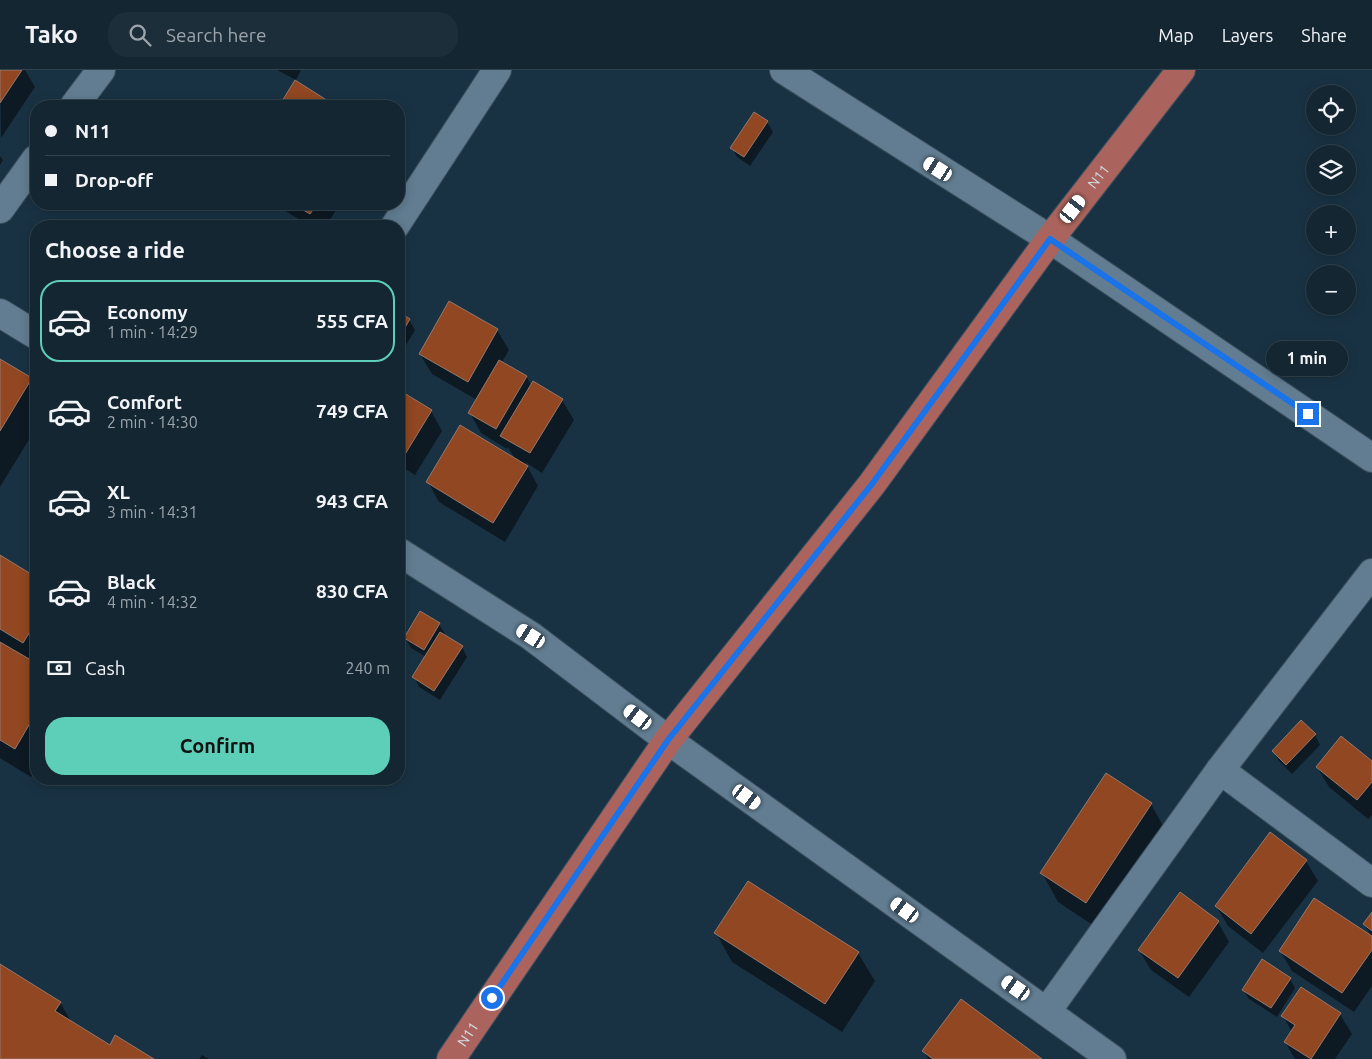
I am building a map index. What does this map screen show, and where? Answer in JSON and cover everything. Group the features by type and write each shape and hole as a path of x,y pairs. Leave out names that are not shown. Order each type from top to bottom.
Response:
{"main road":[{"name":"N11","path":"451,1059 668,740 872,484 1050,239 1181,70"}],"street":[{"path":"78,100 101,70"},
{"path":"399,220 496,70"},
{"path":"784,70 817,79 1372,458"},
{"path":"0,209 30,167"},
{"path":"0,314 30,331"},
{"path":"405,556 531,636 668,740 1112,1059"},
{"path":"1047,1011 1220,770 1372,573"},
{"path":"1220,770 1372,883"}],"building":[{"path":"0,70 22,70 0,103"},
{"path":"295,80 327,100 283,100"},
{"path":"754,112 768,121 744,157 730,148"},
{"path":"303,210 313,210 310,214"},
{"path":"449,301 498,329 468,382 419,354"},
{"path":"405,316 410,319 405,328"},
{"path":"0,359 30,377 30,381 0,431"},
{"path":"499,360 527,376 496,429 468,413"},
{"path":"533,381 563,399 530,453 500,436"},
{"path":"405,394 432,410 405,454"},
{"path":"460,425 528,466 493,523 426,482"},
{"path":"0,555 30,573 30,632 23,643 0,629"},
{"path":"420,611 440,623 424,650 405,639"},
{"path":"440,632 463,646 434,691 412,677"},
{"path":"0,642 30,660 30,723 15,749 0,740"},
{"path":"1301,720 1316,734 1286,765 1272,751"},
{"path":"1341,736 1372,761 1372,782 1357,800 1316,767"},
{"path":"1106,773 1152,803 1086,903 1040,873"},
{"path":"1270,832 1307,860 1251,934 1215,906"},
{"path":"748,881 859,952 825,1004 714,933"},
{"path":"1180,892 1219,921 1178,978 1138,950"},
{"path":"1314,898 1372,936 1372,950 1342,993 1279,951"},
{"path":"1372,912 1372,931 1363,924"},
{"path":"1262,959 1291,978 1271,1008 1242,990"},
{"path":"0,964 61,1002 55,1011 110,1045 115,1035 154,1059 0,1059"},
{"path":"1301,987 1341,1013 1311,1059 1284,1042 1295,1025 1281,1016"},
{"path":"961,999 1042,1059 933,1059 922,1051"}],"route":[{"path":"492,998 668,740 872,484 1050,239 1308,414"}]}
